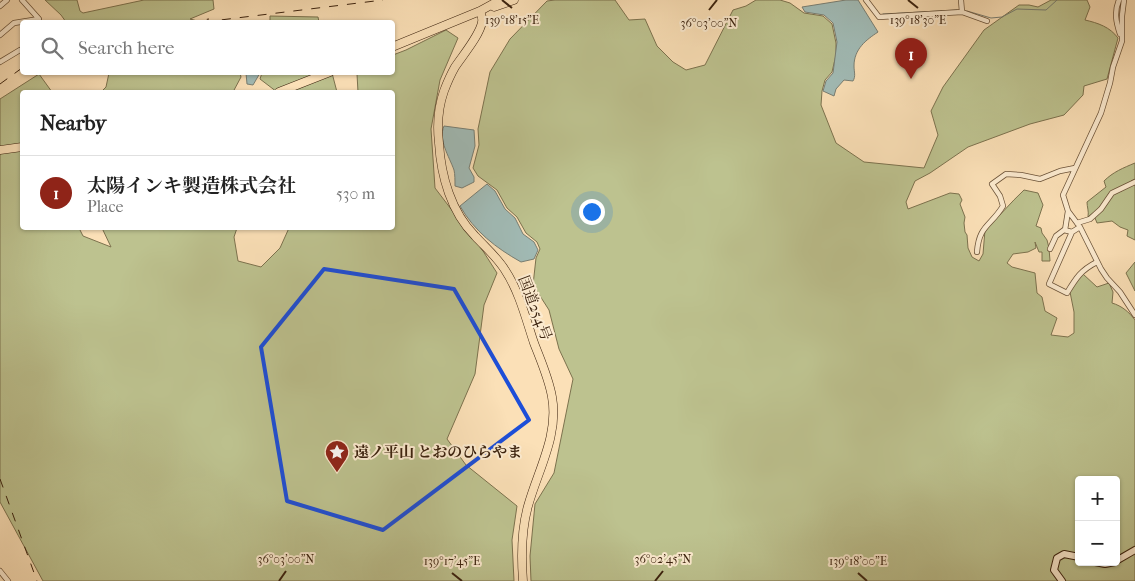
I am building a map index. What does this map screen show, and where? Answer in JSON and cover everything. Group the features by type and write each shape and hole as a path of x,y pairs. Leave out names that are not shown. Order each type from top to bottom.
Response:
{"highway":[{"path":"480,11 500,0"},
{"path":"395,45 480,11 514,0"},
{"name":"国道254号","path":"480,11 482,23 478,33 454,70 444,92 438,126 439,145 450,198 457,213 467,227 488,248 505,270 516,291 552,398 553,421 550,441 528,505 524,524 521,551 523,581"},
{"path":"284,90 322,75"},
{"path":"0,150 20,147"}],"street":[{"path":"0,6 6,0"},
{"path":"22,0 39,19 33,20"},
{"path":"866,0 879,17 962,12 987,21"},
{"path":"961,0 962,12"},
{"path":"1119,0 1116,18 1122,38"},
{"path":"1124,0 1121,45 1101,113 1063,195 1068,211 1079,225 1097,262 1135,315"},
{"path":"0,35 14,23 20,22"},
{"path":"0,62 20,50"},
{"path":"978,252 978,241 981,233 1003,206 1000,196 992,184 997,179 1006,174 1012,174 1040,179 1060,171 1075,168"},
{"path":"1097,262 1080,273 1067,293 1048,284 1072,232 1101,209 1112,193 1135,182"},
{"path":"1050,250 1056,236 1065,230 1068,211"},
{"path":"1065,230 1072,232"},
{"path":"1120,559 1135,550"},
{"path":"1062,581 1054,570 1057,558 1064,554 1075,556"},
{"path":"0,572 8,581"}],"highlighted area":[{"path":"324,269 454,289 529,420 383,530 287,501 261,347"}],"green space":[{"path":"45,0 77,0 80,11 83,13 144,0 213,0 214,9 190,19 194,20 65,20"},
{"path":"615,0 629,20 645,19 657,46 673,62 686,70 705,65 733,10 746,6 756,0 780,0 790,3 804,13 823,16 832,24 836,43 836,55 832,72 825,80 821,105 836,143 864,162 924,168 938,135 931,111 943,87 984,30 1019,5 1038,7 1051,0 1087,0 1090,7 1085,20 1103,26 1118,38 1107,79 1084,86 1083,95 1064,115 1030,124 968,147 915,181 906,202 908,209 950,193 959,194 962,200 960,204 965,217 964,223 968,248 972,257 979,261 983,254 985,230 1024,190 1038,193 1043,205 1036,226 1041,228 1047,240 1050,261 1042,261 1042,252 1039,252 1035,242 1036,248 1028,252 1013,254 1007,263 1012,267 1035,273 1037,293 1042,297 1045,311 1057,318 1051,335 1068,337 1074,333 1074,312 1070,292 1074,281 1083,274 1097,287 1109,283 1113,292 1112,303 1125,310 1135,320 1135,581 531,581 530,556 535,504 554,473 573,379 559,349 549,310 533,285 536,258 540,249 537,242 526,233 517,217 507,208 497,190 478,176 473,168 479,145 478,129 490,72 510,39 547,1"},
{"path":"270,16 318,17 319,20 270,20"},
{"path":"446,30 458,38 440,80 431,129 435,188 483,251 497,273 484,305 475,374 447,439 466,465 517,506 512,540 514,581 43,581 0,502 0,99 37,75 40,75 51,90 20,90 20,230 80,230 83,236 111,247 103,230 236,230 234,237 238,261 261,267 280,248 288,230 395,230 395,90 358,90 357,75 395,75 395,54"},
{"path":"109,75 240,75 241,77 234,90 103,90 106,87"},
{"path":"261,75 333,75 336,90 274,90 260,79"},
{"path":"1135,163 1135,179 1131,181 1135,186 1135,240 1127,236 1128,230 1112,221 1097,223 1093,213 1088,217 1087,202 1106,187 1104,181 1107,178 1118,170"},
{"path":"1135,262 1135,291 1126,273"}],"water":[{"path":"858,0 878,32 858,50 853,81 844,80 836,89 834,96 823,91 826,81 833,73 837,42 833,23 824,15 805,12 802,7"},
{"path":"246,75 259,75 253,85 247,84"},
{"path":"444,126 474,130 475,146 469,168 474,177 474,182 462,188 455,186 454,170 442,137"},
{"path":"487,184 495,191 505,209 515,218 523,234 534,242 538,250 534,259 521,262 494,245 472,223 460,206"}],"waterway":[{"path":"967,11 991,18 1002,17 1017,9 1046,10 1057,0"},
{"path":"883,14 957,10"}],"railway":[{"path":"220,20 383,0"},
{"path":"202,20 209,19"},
{"path":"0,84 20,69"},
{"path":"0,479 37,581"}],"place":[{"name":"太陽インキ製造株式会社","path":"911,79"},
{"name":"遠ノ平山 とおのひらやま","path":"337,473"}]}
